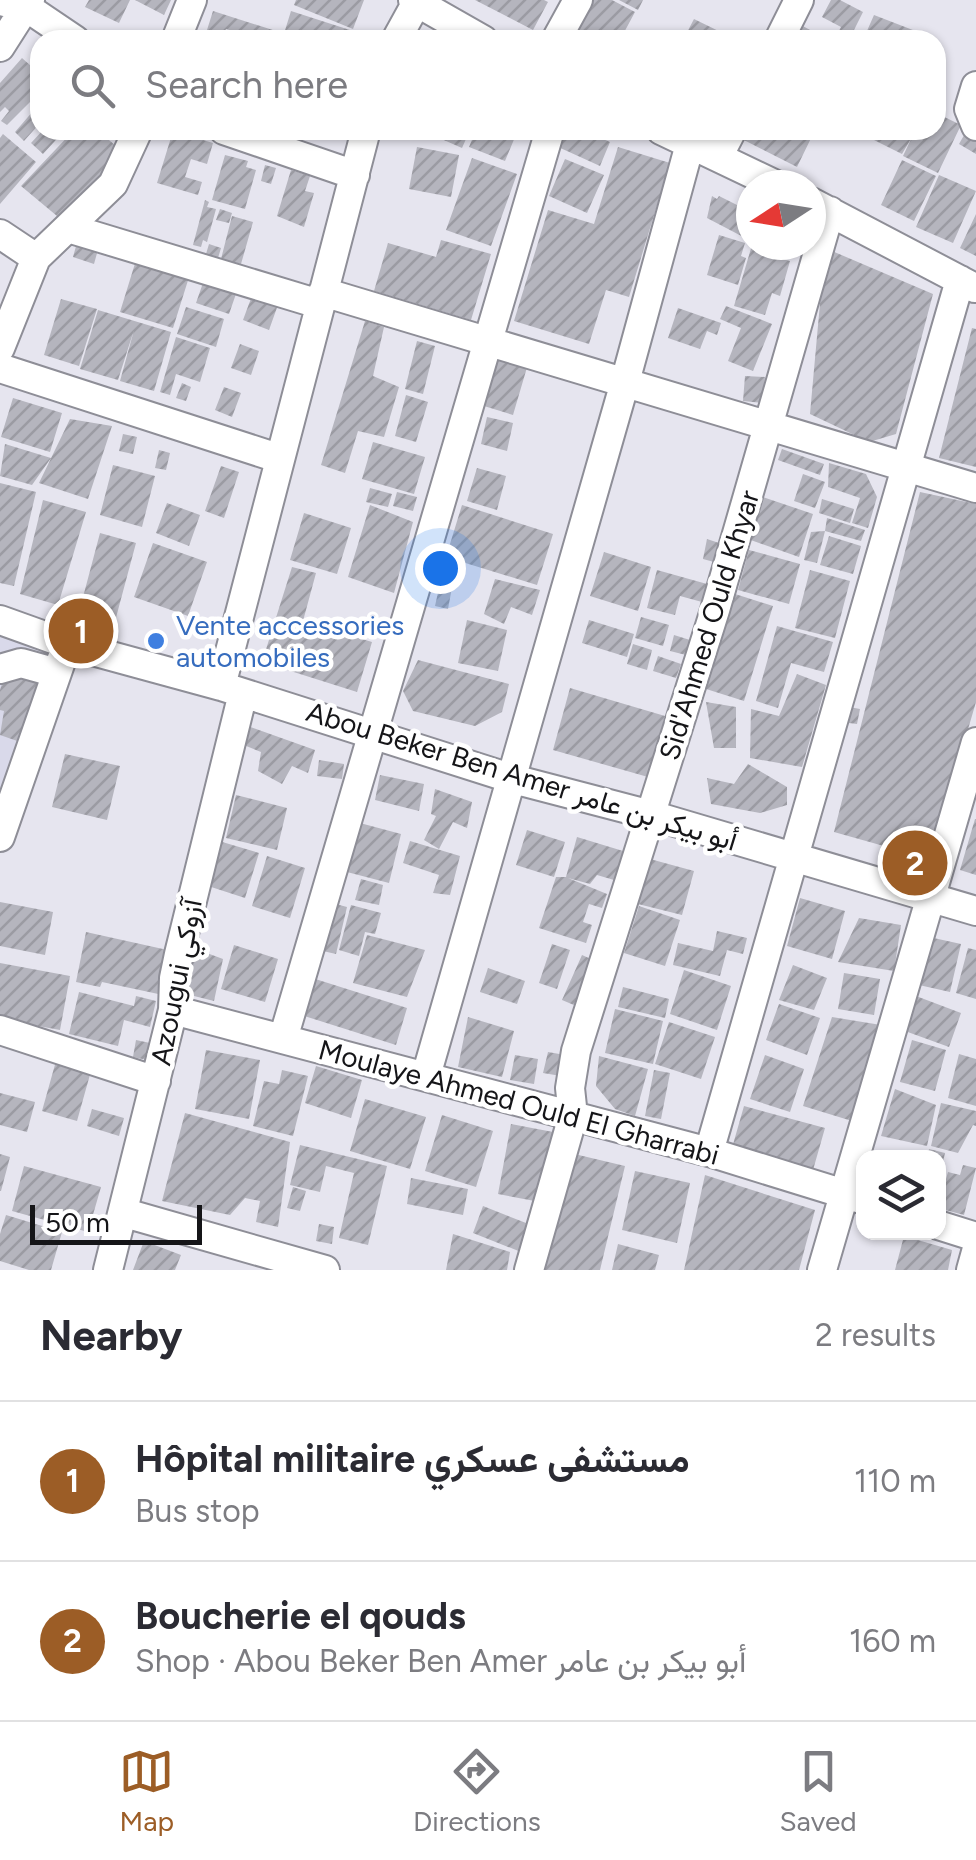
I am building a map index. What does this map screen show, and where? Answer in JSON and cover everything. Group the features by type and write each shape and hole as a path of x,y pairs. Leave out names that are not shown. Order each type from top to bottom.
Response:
{"street":[{"path":"180,30 192,0"},
{"path":"562,30 578,0"},
{"path":"784,30 799,0"},
{"path":"401,30 415,1 466,30"},
{"path":"0,47 19,2 60,30"},
{"path":"976,86 969,110 976,126"},
{"path":"0,348 36,258 112,184 133,140"},
{"path":"252,140 355,176"},
{"name":"Azougui آزوكي","path":"108,1270 173,1010 174,978 278,458 364,140"},
{"path":"284,1039 547,140"},
{"path":"682,140 745,170"},
{"path":"718,157 727,140"},
{"path":"426,1076 626,382 690,144"},
{"path":"710,1152 906,466 968,284 826,209"},
{"path":"68,228 321,298 489,339 976,488"},
{"path":"0,234 36,258"},
{"name":"Sid'Ahmed Ould Khyar","path":"529,1270 573,1116 570,1088 576,1051 770,424 808,260"},
{"path":"0,368 278,458"},
{"name":"Abou Beker Ben Amer أبو بيكر بن عامر","path":"0,620 67,644 374,732 513,779 652,815 976,910"},
{"path":"0,837 67,644"},
{"path":"0,669 22,663 57,673"},
{"path":"822,1270 854,1197 930,897 976,742"},
{"name":"Moulaye Ahmed Ould El Gharrabi","path":"173,1010 710,1152 854,1197"},
{"path":"0,1030 156,1081"},
{"path":"125,1212 324,1270"},
{"path":"946,1228 976,1238"},
{"path":"970,1270 976,1252"}],"shaded area":[{"path":"0,630 51,643 0,793"}],"building":[{"path":"89,0 130,0 119,23 85,7"},
{"path":"135,0 171,0 164,15"},
{"path":"296,0 364,0 353,29 294,5"},
{"path":"475,0 544,0 548,2 533,30"},
{"path":"584,0 612,0 635,12 625,30 569,30"},
{"path":"619,0 643,0 638,10"},
{"path":"831,0 840,0 863,12 854,30 840,30 841,27 822,17"},
{"path":"213,11 273,30 226,29 207,30"},
{"path":"291,11 350,30 285,30"},
{"path":"874,15 913,30 867,30"},
{"path":"694,19 717,30 688,30"},
{"path":"22,58 30,65 30,102 7,125 1,121 9,111 5,107 0,112 0,83"},
{"path":"30,115 30,134 24,141 15,132"},
{"path":"946,118 961,125 938,173 903,156 911,140 946,140"},
{"path":"967,130 976,135 976,154 959,144"},
{"path":"3,134 36,162 0,204 0,138"},
{"path":"34,140 56,140 43,154 31,143"},
{"path":"65,140 109,140 122,151 63,221 21,186"},
{"path":"170,140 213,143 207,164 191,159 185,177 202,182 198,195 157,183"},
{"path":"444,140 466,140 462,148"},
{"path":"472,140 514,140 505,161 469,147"},
{"path":"559,140 610,142 600,166 556,146"},
{"path":"744,140 810,140 797,167"},
{"path":"874,140 910,140 902,154"},
{"path":"417,147 459,155 451,197 409,189"},
{"path":"618,147 670,163 629,297 606,290 589,344 514,321 548,210 594,224"},
{"path":"225,155 248,161 246,167 256,170 245,209 212,200"},
{"path":"472,158 517,174 491,246 446,230"},
{"path":"565,159 604,175 587,213 549,196"},
{"path":"902,160 936,176 914,221 881,205"},
{"path":"265,165 276,168 271,184 261,181"},
{"path":"291,170 310,176 305,191 314,193 304,227 277,216"},
{"path":"939,175 976,191 953,243 916,227"},
{"path":"712,196 736,204 736,233 707,218"},
{"path":"205,200 209,202 207,207 216,209 207,242 203,240 201,247 193,245"},
{"path":"220,209 232,213 229,223 216,220"},
{"path":"976,214 976,256 960,248"},
{"path":"232,216 253,222 241,264 221,259"},
{"path":"719,235 736,240 736,260 745,260 738,285 707,275"},
{"path":"78,239 99,246 94,264 73,257"},
{"path":"441,240 491,254 471,320 374,291 388,243 436,257"},
{"path":"209,244 221,248 218,258 206,254"},
{"path":"826,248 933,294 896,434 869,442 810,414"},
{"path":"137,257 190,274 173,328 120,312"},
{"path":"748,260 790,261 780,296 772,293 765,315 734,306"},
{"path":"204,280 237,291 229,314 196,303"},
{"path":"253,293 279,302 269,330 243,320"},
{"path":"61,299 97,309 79,366 44,355"},
{"path":"726,306 772,324 753,371 728,361 741,328 720,319"},
{"path":"186,307 224,319 216,347 177,334"},
{"path":"678,308 721,323 717,335 707,331 700,349 668,338"},
{"path":"98,310 171,332 154,391 120,381 134,330 118,380 80,369"},
{"path":"365,321 384,327 373,376 399,387 384,437 358,431 345,473 321,465"},
{"path":"972,328 976,329 976,467 939,458"},
{"path":"176,337 210,348 200,382 176,374 170,395 160,392"},
{"path":"417,341 435,346 423,394 405,389"},
{"path":"240,344 259,351 251,375 231,368"},
{"path":"499,355 528,364 513,415 484,406"},
{"path":"745,376 765,377 763,403 743,401"},
{"path":"182,383 191,387 186,401 176,398"},
{"path":"224,387 241,393 232,417 215,410"},
{"path":"406,395 428,402 416,442 395,436"},
{"path":"13,398 62,413 50,452 1,437"},
{"path":"487,417 513,423 507,451 481,444"},
{"path":"70,419 112,426 88,499 39,483"},
{"path":"123,434 137,437 133,454 119,451"},
{"path":"373,442 425,457 414,494 362,479"},
{"path":"5,444 51,458 32,485 0,476"},
{"path":"782,449 824,464 820,475 778,460"},
{"path":"159,450 170,453 166,470 155,468"},
{"path":"829,463 866,474 877,497 868,528 852,523 860,498 828,487"},
{"path":"113,465 155,476 142,527 100,515"},
{"path":"221,466 239,472 224,518 205,511"},
{"path":"477,468 506,476 497,510 467,501"},
{"path":"803,474 825,482 815,508 794,501"},
{"path":"0,483 36,492 14,586 0,583"},
{"path":"370,488 392,494 388,507 366,502"},
{"path":"397,492 417,497 413,511 393,506"},
{"path":"920,492 976,504 976,702 930,859 834,832"},
{"path":"760,496 813,514 799,557 745,538"},
{"path":"822,499 854,509 850,523 819,513"},
{"path":"43,500 86,512 58,605 20,594"},
{"path":"167,503 200,515 189,546 156,533"},
{"path":"370,505 413,522 394,593 348,577"},
{"path":"462,505 553,534 537,585 446,557"},
{"path":"304,513 351,528 337,574 290,560"},
{"path":"827,518 865,530 861,541 825,531"},
{"path":"825,531 817,563 804,560 811,532"},
{"path":"100,533 136,543 114,625 78,616"},
{"path":"829,536 861,546 853,574 820,565"},
{"path":"707,539 719,543 714,562 703,559"},
{"path":"153,543 207,562 188,616 134,597"},
{"path":"749,550 800,564 789,604 738,590"},
{"path":"604,552 651,567 638,611 590,596"},
{"path":"292,567 316,573 303,621 372,642 357,692 262,662"},
{"path":"657,570 707,584 702,602 680,596 675,615 647,608"},
{"path":"810,570 850,581 835,638 795,628"},
{"path":"441,579 453,582 448,609 435,606"},
{"path":"495,579 540,590 532,615 511,607 504,624 484,614"},
{"path":"732,593 773,606 744,701 703,688"},
{"path":"641,617 669,625 663,646 635,638"},
{"path":"467,620 507,630 498,671 458,663"},
{"path":"589,620 634,634 627,657 582,643"},
{"path":"777,626 833,642 824,672 791,663 778,708 756,701"},
{"path":"674,635 690,640 686,655 670,651"},
{"path":"633,644 652,650 647,670 627,664"},
{"path":"658,656 681,664 676,678 653,671"},
{"path":"418,660 509,684 502,712 475,726 413,711 403,691"},
{"path":"6,671 43,684 23,743 0,735 4,711 0,710 0,690"},
{"path":"797,674 826,685 802,767 750,758 751,709 779,716"},
{"path":"570,688 665,716 648,777 553,750"},
{"path":"706,702 736,707 736,748 714,748"},
{"path":"844,706 860,709 857,724 841,722"},
{"path":"245,725 315,750 308,773 292,766 282,784 258,771 261,752 239,743"},
{"path":"65,754 120,766 107,820 52,807"},
{"path":"319,760 344,764 342,779 317,776"},
{"path":"748,764 787,787 787,805 760,813 711,804 707,778 734,784"},
{"path":"380,775 424,784 419,811 375,800"},
{"path":"435,789 472,802 467,828 453,822 439,849 424,840 436,816 431,814"},
{"path":"236,795 287,808 277,850 226,838"},
{"path":"976,819 976,875 960,870"},
{"path":"360,823 401,834 389,883 347,872"},
{"path":"527,830 565,842 554,877 516,865"},
{"path":"577,837 623,851 614,880 597,875 590,884 568,878 607,894 602,908 589,904 583,922 592,925 586,943 539,928 556,877 566,877"},
{"path":"219,841 259,853 245,898 205,885"},
{"path":"410,841 460,856 450,895 433,893 439,875 403,863"},
{"path":"267,856 305,868 290,918 252,906"},
{"path":"650,859 694,871 682,915 638,904"},
{"path":"361,879 383,885 379,905 355,900"},
{"path":"800,898 845,911 832,959 787,946"},
{"path":"0,902 53,912 45,955 0,946"},
{"path":"328,902 347,907 336,954 314,949"},
{"path":"351,905 381,913 375,934 365,932 359,956 339,950"},
{"path":"639,906 680,920 665,966 624,953"},
{"path":"859,918 901,925 894,971 838,962"},
{"path":"717,931 747,938 743,954 727,950 720,976 673,965 678,943 713,951"},
{"path":"86,932 172,951 163,995 102,982 100,987 76,982"},
{"path":"367,935 425,950 407,997 353,983"},
{"path":"920,935 961,944 950,992 910,983"},
{"path":"552,944 570,950 557,989 539,983"},
{"path":"234,945 278,959 265,1002 221,989"},
{"path":"968,948 976,950 976,999 956,993"},
{"path":"196,949 223,959 214,1001 182,993"},
{"path":"582,955 600,963 581,1008 562,1000"},
{"path":"0,963 70,976 60,1030 0,1019"},
{"path":"793,965 827,978 814,1010 779,1000"},
{"path":"488,968 525,981 517,1004 480,992"},
{"path":"684,970 731,986 717,1030 670,1014"},
{"path":"844,973 880,979 874,1015 838,1009"},
{"path":"309,977 407,1008 396,1045 298,1014"},
{"path":"623,987 669,999 665,1018 618,1007"},
{"path":"79,992 134,1006 136,996 156,1001 150,1027 124,1020 118,1046 69,1034"},
{"path":"916,996 961,1013 949,1047 905,1031"},
{"path":"779,1004 820,1018 807,1055 766,1040"},
{"path":"615,1009 663,1021 653,1064 605,1053"},
{"path":"468,1017 514,1031 502,1077 458,1067"},
{"path":"832,1017 881,1025 852,1121 803,1106"},
{"path":"669,1022 715,1037 701,1079 655,1064"},
{"path":"136,1040 150,1043 147,1060 133,1057"},
{"path":"912,1040 946,1050 935,1091 900,1082"},
{"path":"206,1050 260,1060 249,1119 195,1109"},
{"path":"548,1052 565,1055 561,1076 543,1073"},
{"path":"959,1054 976,1059 976,1106 948,1098"},
{"path":"515,1055 538,1059 534,1084 510,1080"},
{"path":"765,1055 804,1069 790,1112 750,1099"},
{"path":"599,1056 648,1069 635,1116 615,1109 596,1086"},
{"path":"56,1061 91,1071 77,1121 42,1111"},
{"path":"316,1066 362,1080 351,1118 305,1103"},
{"path":"282,1070 308,1076 293,1136 253,1126 264,1081 279,1084"},
{"path":"654,1070 670,1073 661,1119 645,1116"},
{"path":"895,1089 936,1105 927,1146 881,1136"},
{"path":"0,1093 35,1102 27,1132 0,1125"},
{"path":"365,1099 426,1117 410,1169 350,1151"},
{"path":"941,1103 976,1111 976,1126 973,1125 958,1153 931,1146"},
{"path":"744,1106 825,1128 813,1170 732,1148"},
{"path":"92,1109 124,1118 119,1136 87,1126"},
{"path":"185,1113 290,1142 278,1227 256,1222 260,1201 245,1198 230,1215 162,1201"},
{"path":"442,1115 493,1131 476,1187 425,1171"},
{"path":"511,1124 553,1132 540,1202 498,1194"},
{"path":"300,1145 387,1166 368,1245 339,1238 354,1173 326,1166 320,1192 290,1185"},
{"path":"566,1152 625,1166 600,1270 539,1270"},
{"path":"0,1154 10,1157 1,1191 0,1191"},
{"path":"963,1165 976,1168 964,1215 946,1210 948,1172 960,1175"},
{"path":"24,1166 101,1187 88,1232 12,1211"},
{"path":"635,1171 690,1183 677,1243 622,1230"},
{"path":"705,1175 815,1210 799,1270 684,1270"},
{"path":"411,1178 468,1189 463,1215 407,1204"},
{"path":"293,1187 306,1191 300,1211 287,1208"},
{"path":"483,1206 526,1223 521,1252 473,1233"},
{"path":"6,1215 62,1232 51,1270 29,1270 0,1261 0,1234"},
{"path":"319,1224 334,1227 332,1244 316,1241"},
{"path":"453,1234 510,1252 507,1270 446,1270"},
{"path":"903,1240 952,1250 948,1270 895,1270"},
{"path":"144,1241 181,1255 175,1270 133,1270"},
{"path":"618,1244 659,1255 655,1270 612,1270"}],"place":[{"name":"Hôpital militaire مستشفى عسكري","path":"81,631"},
{"name":"Vente accessories automobiles","path":"156,641"},
{"name":"Boucherie el qouds","path":"915,863"}]}
